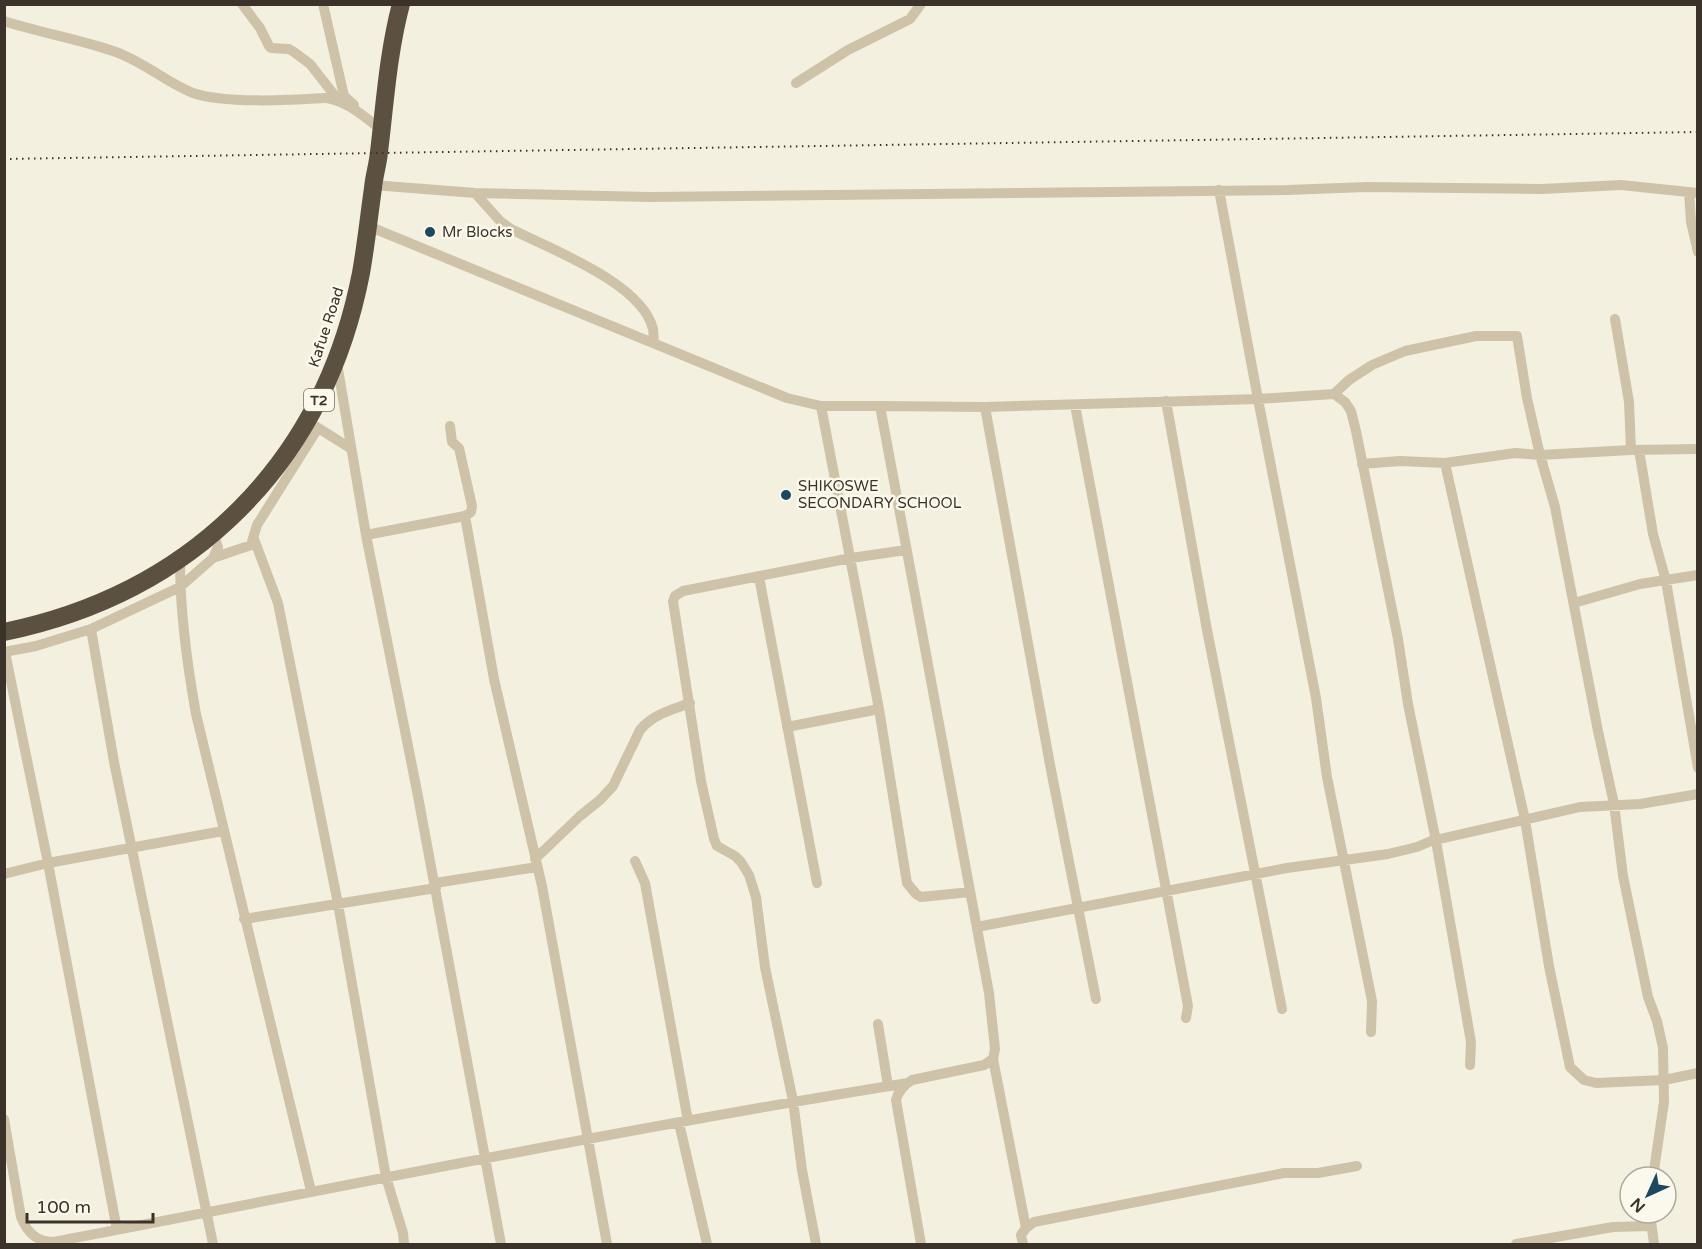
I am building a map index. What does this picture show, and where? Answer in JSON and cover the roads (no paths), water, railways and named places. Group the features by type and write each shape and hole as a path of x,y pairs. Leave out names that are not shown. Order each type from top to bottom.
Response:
{"highway":[{"name":"Kafue Road","path":"4,632 60,619 94,607 180,561 243,507 313,424 353,310 379,153 375,125 401,4"}],"street":[{"path":"242,4 260,28 271,48 289,49 294,52 310,64 339,100 375,125"},
{"path":"323,4 344,96 375,125"},
{"path":"796,83 848,50 910,19 921,4"},
{"path":"4,21 117,52 148,67 186,90 201,95 245,99 327,98 339,100"},
{"path":"373,185 475,194 650,196 1366,187 1542,189 1621,185 1693,193 1691,222 1698,252"},
{"path":"1220,190 1313,678 1324,758 1372,1001 1371,1032"},
{"path":"475,194 500,221 511,229 586,267 626,291 649,320 654,344"},
{"path":"368,226 787,398 821,406 1075,405 1334,394 1349,380 1372,365 1405,351 1476,336 1517,336 1527,398 1555,507 1614,804 1623,876 1648,997 1661,1037 1664,1102 1655,1165"},
{"path":"1615,319 1635,450 1653,534 1666,581 1698,768"},
{"path":"336,360 366,535 435,886 501,1245"},
{"path":"1334,394 1345,402 1351,411 1398,639 1471,1042 1470,1065"},
{"path":"1166,401 1209,641 1282,1009"},
{"path":"1075,405 1168,892 1188,1006 1186,1018"},
{"path":"821,406 879,709 907,883 921,897 970,892"},
{"path":"880,406 989,993 994,1026 993,1059 1026,1228"},
{"path":"985,407 1096,999"},
{"path":"117,1230 48,863 5,652 36,646 91,629 180,587 213,558 251,545 257,525 313,424 350,448"},
{"path":"366,535 465,516 471,512 472,506 459,448 452,442 450,426"},
{"path":"1362,464 1400,461 1445,463 1506,454 1540,455 1698,449"},
{"path":"1445,463 1525,820 1549,966 1569,1067 1584,1080 1590,1082 1664,1080 1698,1073"},
{"path":"465,516 494,679 536,863 607,1245"},
{"path":"213,534 218,547 213,558"},
{"path":"254,539 278,603 338,904 386,1177 403,1233 404,1245"},
{"path":"816,1245 802,1170 793,1101 769,987 756,897 749,875 741,862 717,846 714,839 701,781 673,604 675,596 683,591 851,558 906,550"},
{"path":"180,561 180,587 190,680 223,831 311,1191"},
{"path":"1574,603 1608,592 1698,575"},
{"path":"759,577 817,882"},
{"path":"91,629 132,849 213,1245"},
{"path":"244,919 435,886 536,863 580,816 614,786 646,722 663,713 690,704"},
{"path":"787,727 879,709"},
{"path":"977,927 1256,874 1388,854 1580,807 1640,804 1698,794"},
{"path":"4,874 48,863 223,831"},
{"path":"635,861 645,883 684,1122 707,1245"},
{"path":"878,1024 888,1086"},
{"path":"921,1245 896,1100 899,1091 916,1079 984,1065 993,1059"},
{"path":"4,1119 21,1216 30,1234 44,1243 207,1214 311,1191 793,1101 908,1083"},
{"path":"1023,1245 1022,1235 1026,1228 1035,1222 1264,1176 1299,1172 1318,1173 1357,1166"},
{"path":"1517,1244 1613,1227 1650,1226 1654,1245"}],"railway":[{"path":"4,159 1698,132"}],"place":[{"name":"Mr Blocks","path":"430,232"},
{"name":"SHIKOSWE SECONDARY SCHOOL","path":"786,495"}]}
